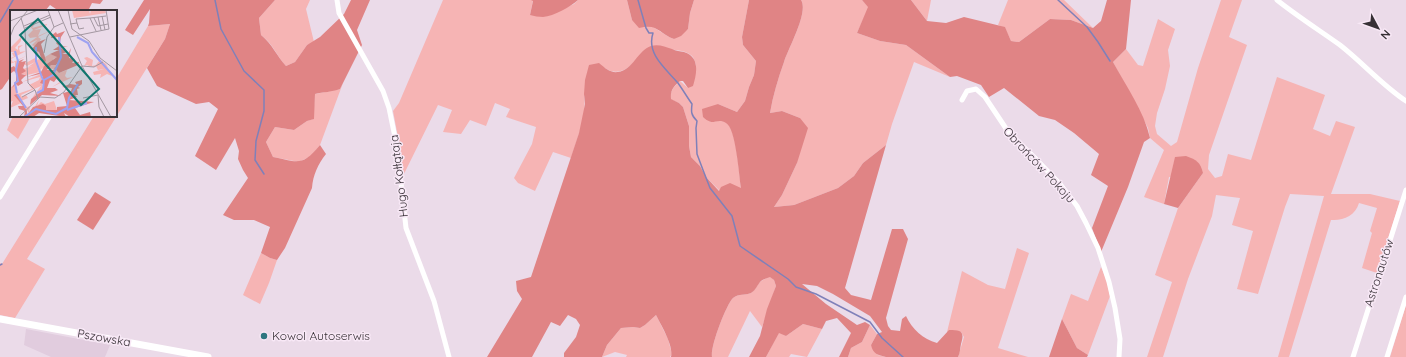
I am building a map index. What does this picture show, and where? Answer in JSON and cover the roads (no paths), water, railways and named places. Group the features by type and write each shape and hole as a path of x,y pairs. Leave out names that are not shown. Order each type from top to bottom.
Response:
{"main road":[{"name":"Pszowska","path":"0,319 208,357"}],"street":[{"name":"Hugo Kołłątaja","path":"337,0 339,13 382,91 389,108 397,147 406,228 434,300 450,357"},
{"path":"1277,0 1294,14 1340,46 1395,94 1406,101"},
{"name":"Obrońców Pokoju","path":"962,100 967,91 976,89 985,97 1009,133 1055,179 1077,206 1098,248 1109,282 1120,339 1119,357"},
{"path":"0,197 49,117"},
{"name":"Astronautów","path":"1353,357 1406,190"},
{"path":"1387,357 1406,297"}],"waterway":[{"path":"0,22 13,0"},
{"path":"215,0 221,29 244,71 264,90 264,111 256,141 255,160 264,174"},
{"path":"638,0 646,28 649,33 653,33 652,48 658,61 678,83 692,104 692,113 697,121 697,154 710,188 732,216 740,246 788,279 796,287 816,294 870,322 882,338 903,357"},
{"path":"1058,0 1087,27 1110,61"}],"place":[{"name":"Kowol Autoserwis","path":"264,336"}]}
